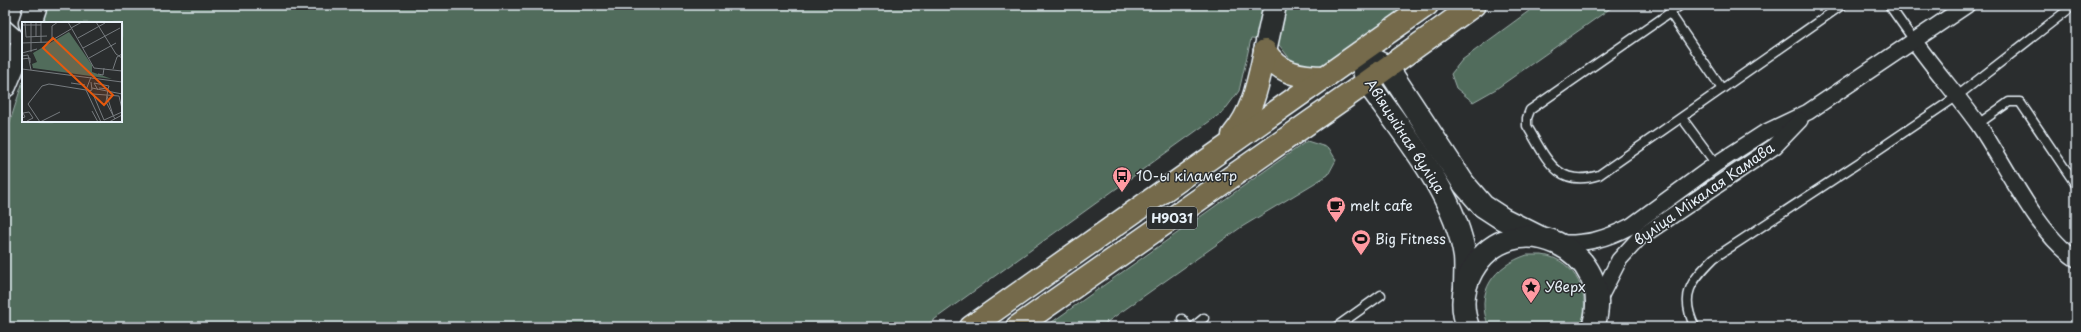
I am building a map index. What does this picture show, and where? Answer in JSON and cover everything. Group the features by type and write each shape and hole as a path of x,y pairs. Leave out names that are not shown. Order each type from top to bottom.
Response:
{"main road":[{"path":"30,22 36,5"},
{"path":"1224,147 1243,122 1252,104 1275,5"},
{"name":"Н9031","path":"971,327 1427,5"},
{"name":"Н9031","path":"1017,327 1367,82 1474,5"},
{"path":"5,86 22,45"},
{"path":"1265,51 1278,67 1287,72 1306,77 1326,77"},
{"name":"Авіяцыйная вуліца","path":"1360,53 1387,67 1464,184 1483,206 1503,219 1549,240 1578,256 1588,270 1595,286 1597,303 1593,327"},
{"name":"Авіяцыйная вуліца","path":"1360,53 1367,82 1440,187 1452,212 1465,258 1464,322"},
{"path":"1465,288 1476,265 1490,250 1514,239 1549,240"}],"street":[{"name":"вуліца Мікалая Камава","path":"1549,240 1582,244 1617,233 1643,217 1716,164 1764,133 1808,112 1915,42 1967,5"},
{"path":"5,28 22,42"},
{"path":"1915,42 1978,124 2039,220 2065,252 2076,259"},
{"name":"вуліца Мікалая Камава","path":"1597,303 1619,260 1639,238 1775,146 1808,112"}],"lane":[{"path":"1681,5 1530,110 1527,118 1527,126 1554,169 1567,177 1586,179 1599,175 1842,5"},
{"path":"1889,5 1915,42"},
{"path":"1695,327 1690,317 1686,296 1698,274 1714,258 1956,97 2074,5"},
{"path":"1670,13 1722,89"},
{"path":"1978,124 2009,102 2020,102 2076,185"},
{"path":"1682,118 1716,164"},
{"path":"1336,327 1382,295"},
{"path":"1193,327 1204,318"},
{"path":"1182,319 1188,327"}],"green space":[{"path":"47,5 1410,5 1325,68 1294,64 1276,41 1251,39 1239,91 1224,111 924,327 5,327 5,137 22,84 22,122 122,122 122,22 42,22"},
{"path":"1537,5 1615,5 1496,89 1473,102 1456,88 1451,74 1462,60"},
{"path":"1307,141 1329,148 1336,160 1328,175 1240,228 1100,327 1045,327"},
{"path":"1527,255 1542,255 1554,258 1564,264 1572,272 1579,282 1583,293 1583,316 1580,327 1489,327 1485,314 1484,303 1490,282 1505,266"}],"place":[{"name":"10-ы кіламетр","path":"1122,193"},
{"name":"melt cafe","path":"1336,223"},
{"name":"Big Fitness","path":"1361,256"},
{"name":"Уверх","path":"1531,304"}]}
